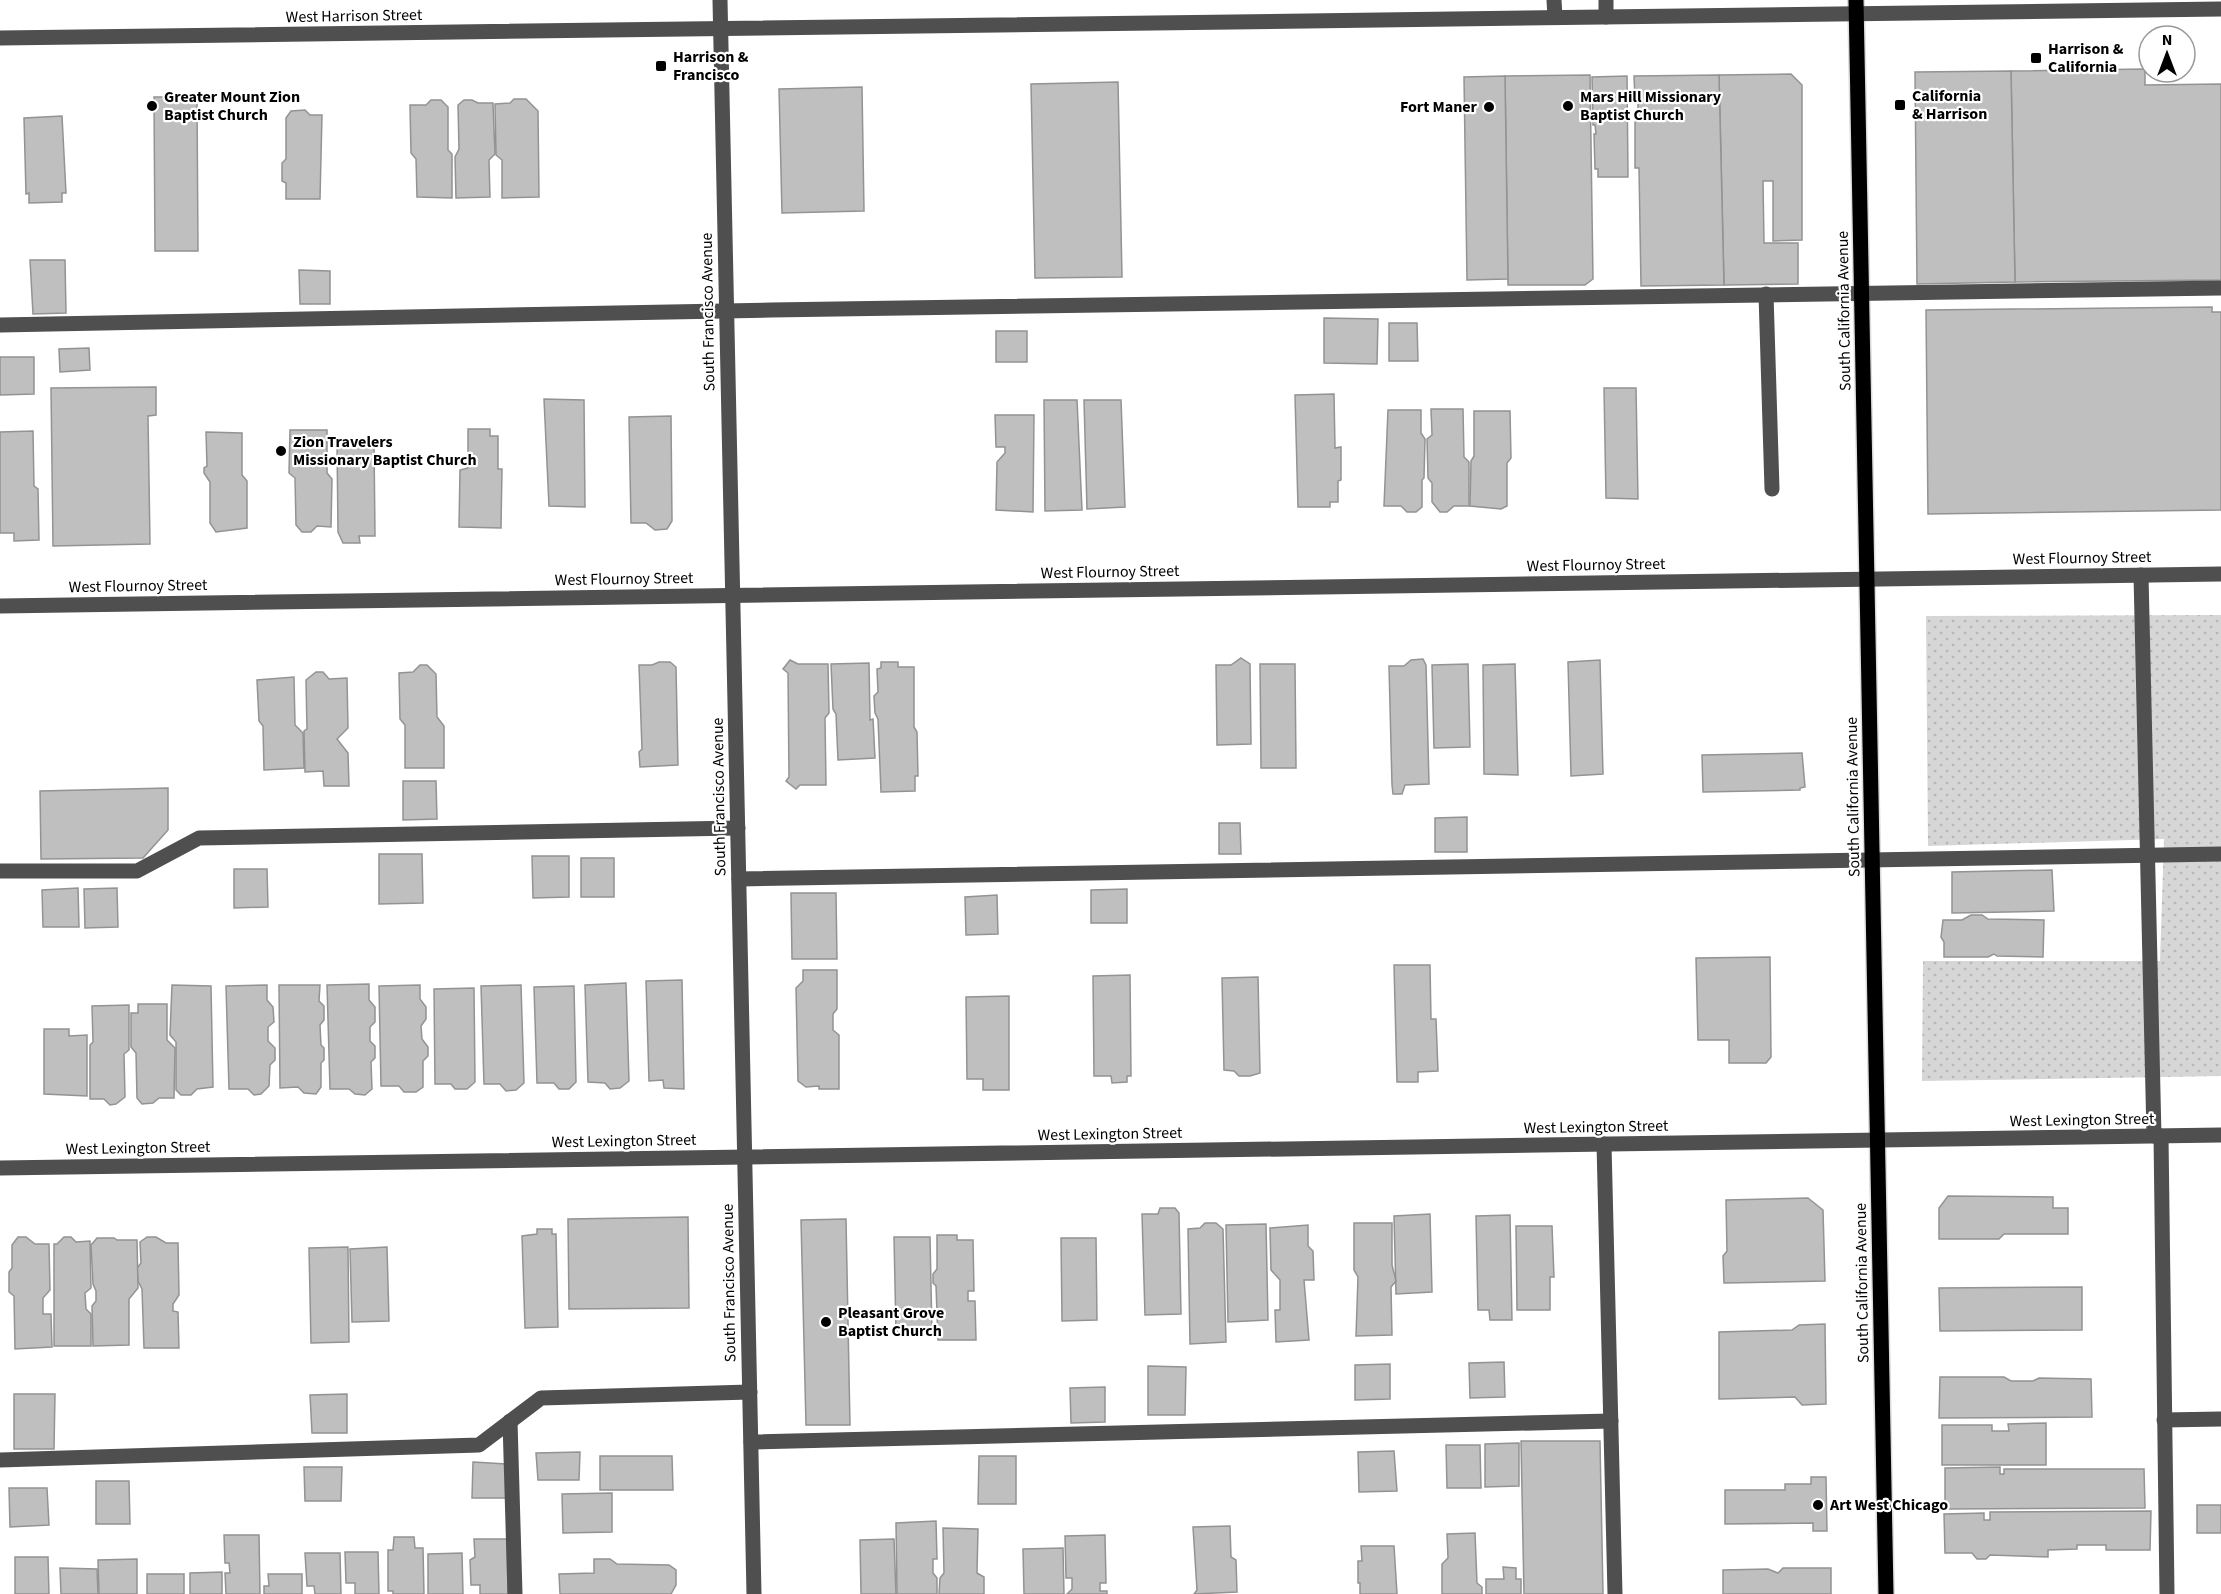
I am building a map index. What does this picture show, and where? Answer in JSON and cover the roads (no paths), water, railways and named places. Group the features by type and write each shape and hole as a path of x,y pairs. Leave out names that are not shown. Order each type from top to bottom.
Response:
{"main road":[{"name":"South California Avenue","path":"1856,7 1886,1594"}],"street":[{"name":"South Francisco Avenue","path":"720,0 754,1594"},
{"path":"1554,0 1555,17"},
{"path":"1606,0 1606,17"},
{"name":"West Harrison Street","path":"0,38 1606,17 1856,7 2144,5 2221,9"},
{"path":"0,325 1861,292 2221,288"},
{"path":"1766,294 1772,489"},
{"name":"West Flournoy Street","path":"0,606 2221,574"},
{"path":"2141,575 2147,855 2158,1136 2167,1594"},
{"path":"0,871 137,870 199,838 738,828"},
{"path":"738,879 2221,854"},
{"name":"West Lexington Street","path":"0,1168 2221,1136"},
{"path":"1604,1144 1616,1594"},
{"path":"0,1460 479,1445 541,1398 750,1392"},
{"path":"2164,1420 2221,1419"},
{"path":"510,1421 515,1594"},
{"path":"751,1442 1611,1421"}],"place":[{"name":"Harrison & California","path":"2036,58"},
{"name":"Harrison & Francisco","path":"661,66"},
{"name":"California & Harrison","path":"1900,105"},
{"name":"Greater Mount Zion Baptist Church","path":"152,106"},
{"name":"Mars Hill Missionary Baptist Church","path":"1568,106"},
{"name":"Fort Maner","path":"1489,107"},
{"name":"Zion Travelers Missionary Baptist Church","path":"281,451"},
{"name":"Pleasant Grove Baptist Church","path":"826,1322"},
{"name":"Art West Chicago","path":"1818,1505"}]}
